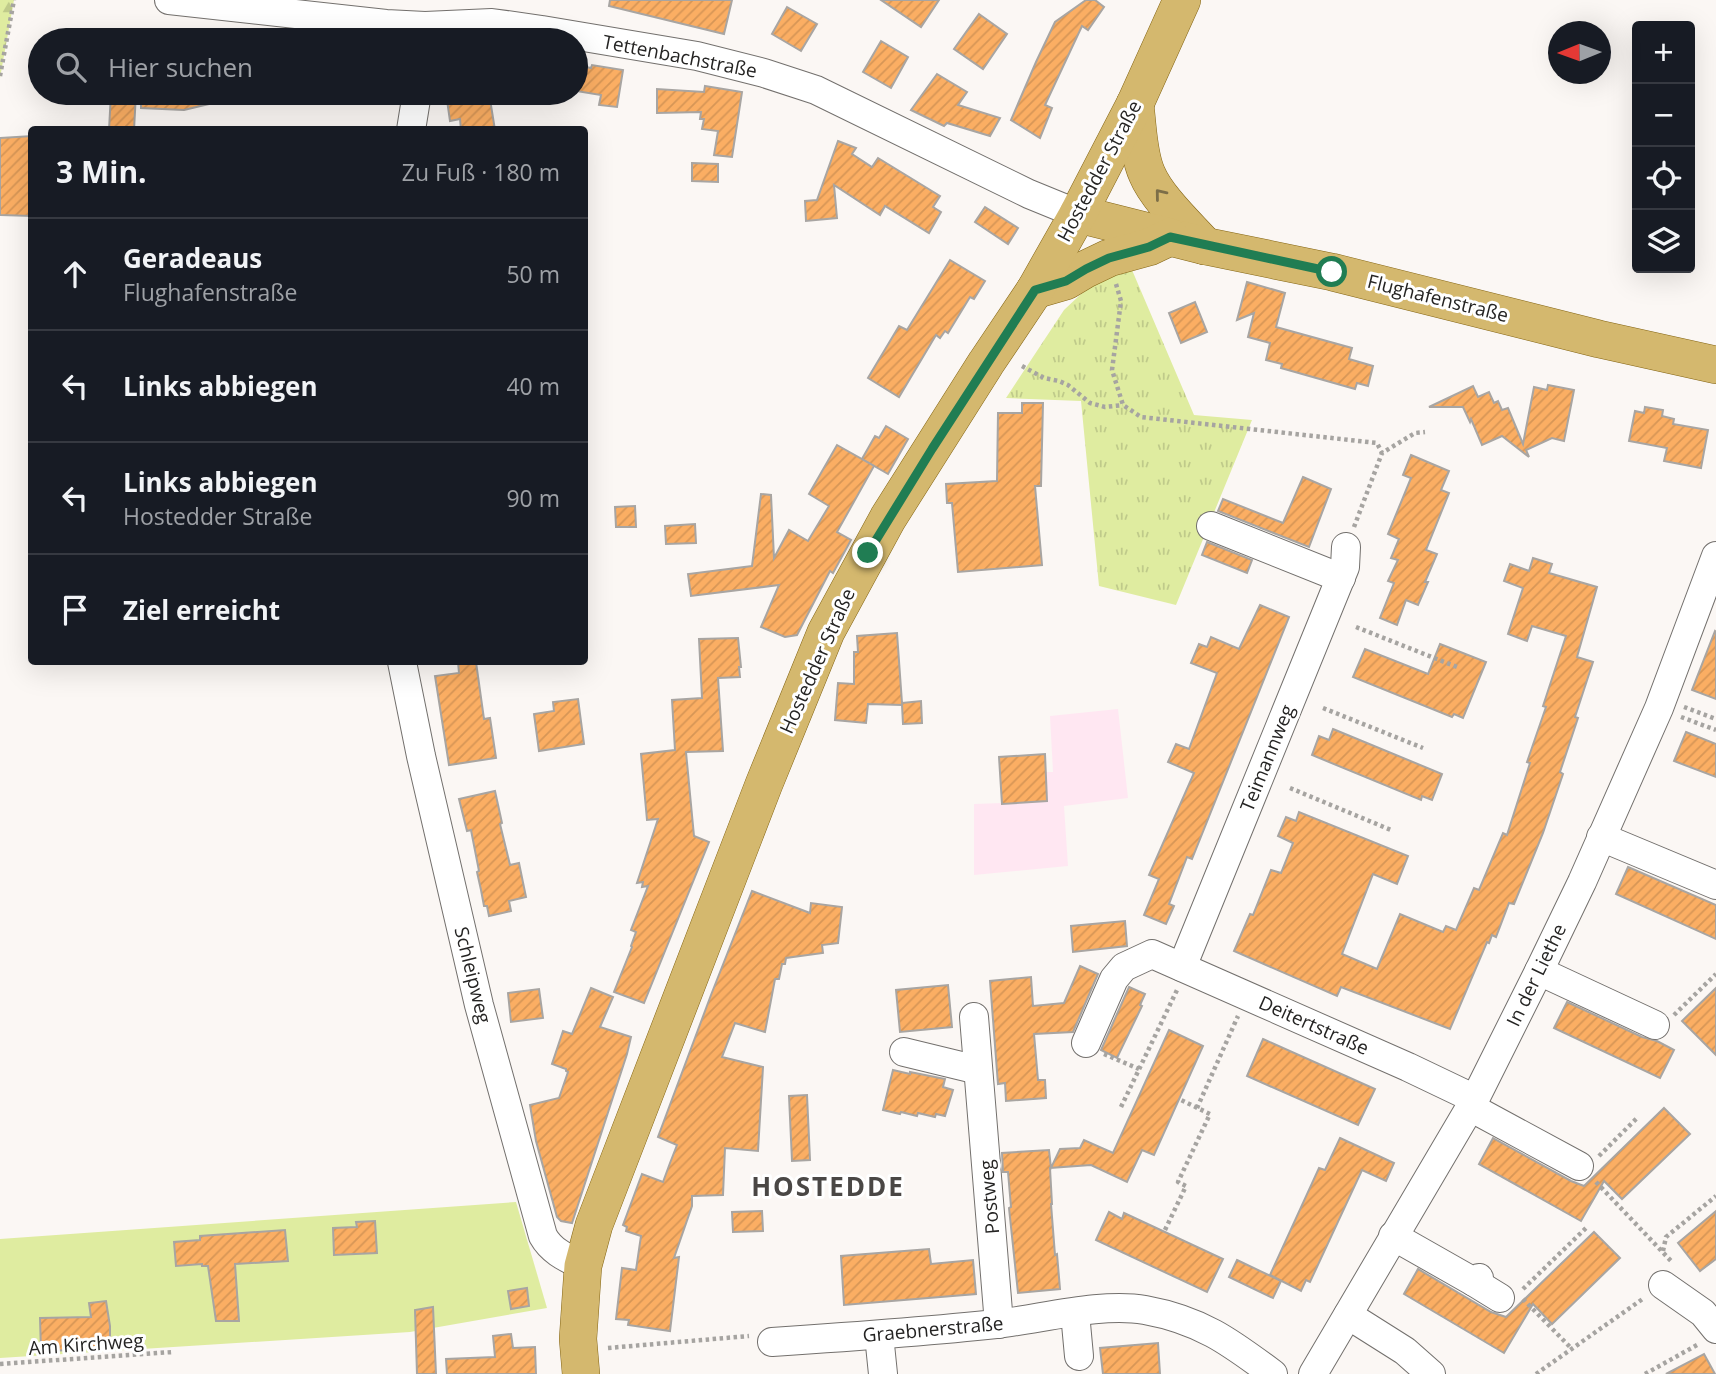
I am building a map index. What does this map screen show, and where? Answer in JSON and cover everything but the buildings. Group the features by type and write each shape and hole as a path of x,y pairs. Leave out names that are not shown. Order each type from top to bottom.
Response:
{"main road":[{"name":"Hostedder Straße","path":"580,1362 579,1316 583,1266 594,1225 764,784 826,632 888,518 1035,290 1078,214 1135,104 1182,0"},
{"path":"1135,104 1141,158 1147,174 1154,188 1205,246"},
{"name":"Flughafenstraße","path":"1078,214 1716,365"},
{"path":"1035,290 1066,281 1109,258 1149,247 1170,237"}],"street":[{"name":"Tettenbachstraße","path":"169,0 397,28"},
{"name":"Tettenbachstraße","path":"458,28 492,23 528,28"},
{"name":"Tettenbachstraße","path":"588,38 697,56 816,90 1029,194 1078,214"},
{"path":"412,126 415,105"},
{"path":"1211,526 1341,578"},
{"name":"Teimannweg","path":"1180,977 1341,578 1349,541"},
{"name":"In der Liethe","path":"1313,1374 1472,1103 1539,971 1601,837 1667,706 1716,555"},
{"name":"Schleipweg","path":"403,665 479,1005 543,1236 548,1246 583,1266"},
{"path":"1601,837 1689,870 1716,885"},
{"name":"Deitertstraße","path":"1086,1043 1114,979 1124,967 1152,954 1180,977 1408,1067 1555,1149 1582,1168"},
{"path":"1539,971 1628,1009 1655,1025"},
{"name":"Postweg","path":"974,1017 999,1324"},
{"path":"904,1052 978,1070"},
{"path":"1393,1236 1477,1280 1500,1298"},
{"path":"1663,1285 1703,1313 1710,1335"},
{"name":"Graebnerstraße","path":"772,1342 999,1324 1125,1307 1170,1315 1205,1328 1273,1374"},
{"path":"1075,1313 1079,1356"},
{"path":"1348,1315 1405,1351 1431,1374"},
{"path":"879,1335 883,1374"}],"path":[{"path":"0,76 14,0"},
{"path":"1115,280 1121,301 1112,370 1123,405 1141,417 1377,443 1382,453"},
{"path":"1022,366 1044,378 1068,385 1090,404 1105,407 1123,405"},
{"path":"1349,541 1382,453 1415,433 1425,432"},
{"path":"1356,627 1457,667"},
{"path":"1667,706 1716,719"},
{"path":"1667,706 1716,730"},
{"path":"1323,708 1423,748"},
{"path":"1290,788 1391,830"},
{"path":"1655,1025 1662,1028 1716,974"},
{"path":"1121,1107 1180,977"},
{"path":"1197,1108 1240,1013"},
{"path":"1086,1043 1139,1069"},
{"path":"1165,1230 1186,1186 1178,1182 1210,1114 1181,1100"},
{"path":"1637,1118 1582,1168 1663,1252 1666,1237 1716,1196"},
{"path":"1572,1349 1517,1294 1586,1228"},
{"path":"1536,1374 1663,1285"},
{"path":"580,1362 765,1335 772,1342"},
{"path":"1645,1374 1710,1335"},
{"name":"Am Kirchweg","path":"0,1364 173,1352"}],"shaded area":[{"path":"1118,709 1128,798 1064,806 1068,866 974,875 974,804 1002,803 999,757 1045,754 1046,772 1053,772 1050,716"}],"green space":[{"path":"0,0 14,0 0,78"},
{"path":"1132,270 1194,415 1252,420 1176,605 1099,586 1081,401 1006,398 1064,310 1081,294 1104,279"},
{"path":"516,1202 547,1308 410,1332 0,1358 0,1239"}],"district":[{"name":"HOSTEDDE","path":"828,1187"}],"route":[{"path":"868,553 986,363 1035,290 1066,281 1109,258 1149,247 1170,237 1332,272"}]}
